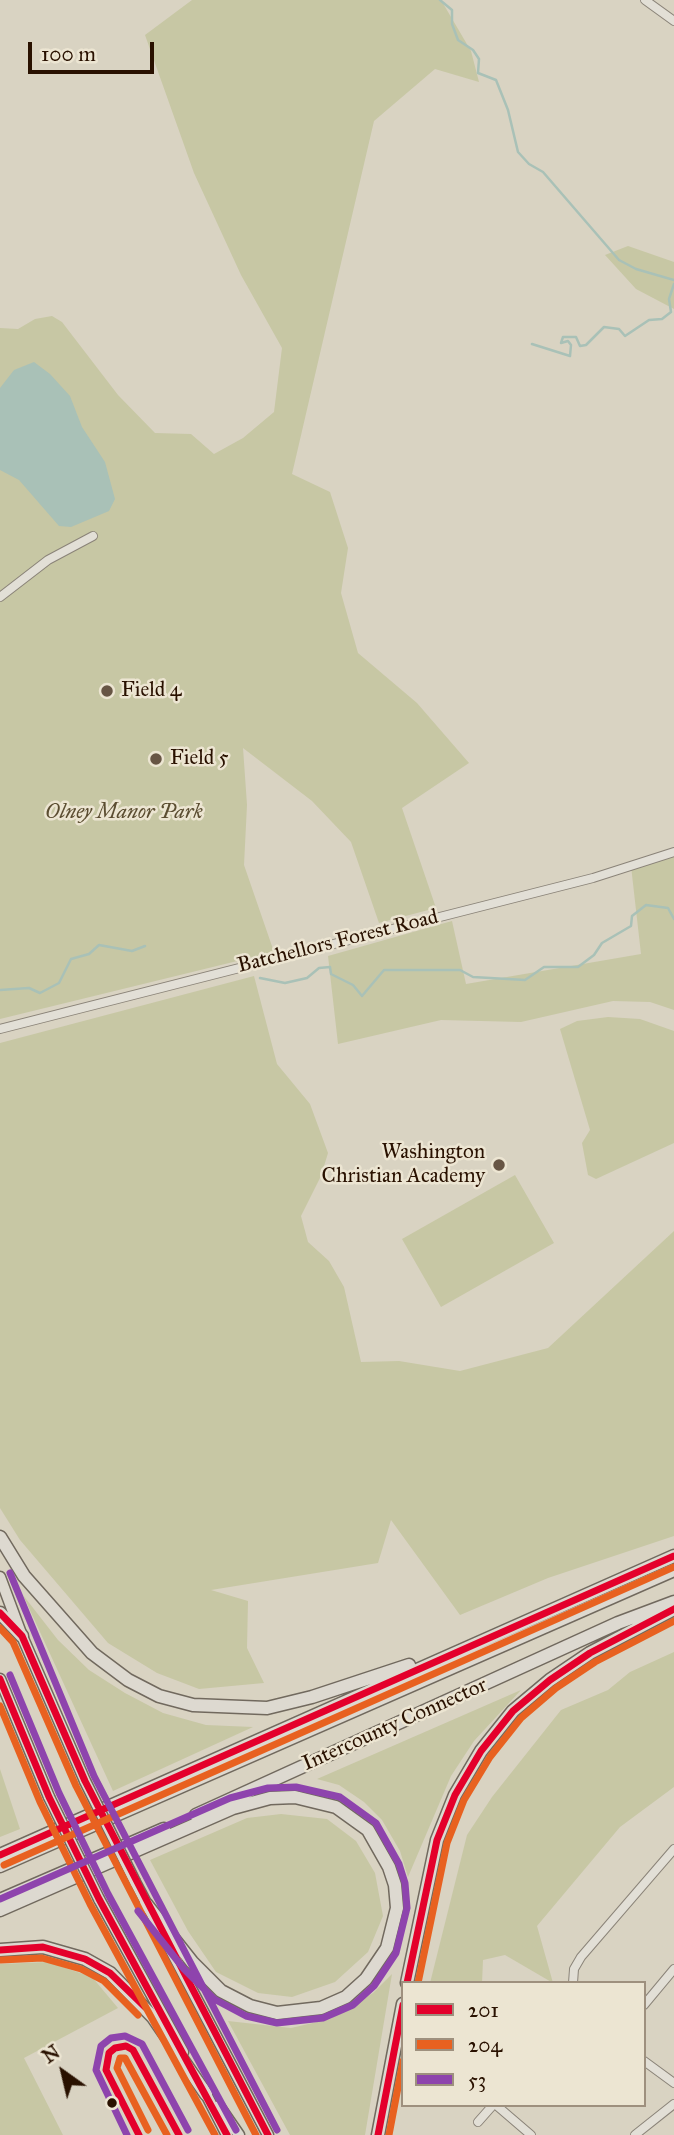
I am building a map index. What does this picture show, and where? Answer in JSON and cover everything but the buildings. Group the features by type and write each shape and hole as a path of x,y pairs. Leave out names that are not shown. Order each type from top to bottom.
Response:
{"highway":[{"path":"0,1537 24,1576 92,1653 128,1680 159,1696 192,1705 267,1708 312,1697 459,1650"},
{"path":"0,1855 674,1556"},
{"name":"Intercounty Connector","path":"0,1866 674,1570"},
{"name":"Intercounty Connector","path":"0,1900 177,1824 618,1623 674,1602"},
{"path":"407,1981 437,1840 455,1795 481,1751 513,1711 550,1680 590,1653 674,1609"},
{"path":"0,1613 22,1636"},
{"path":"0,1910 233,1808 270,1797 295,1797 336,1807 368,1830 389,1867 395,1885 397,1908 387,1948 366,1979 346,1997 299,2013 277,2012 250,2006 221,1991 192,1962 146,1905"},
{"path":"0,1950 43,1947 85,1959 110,1973 153,2017 206,2094"},
{"path":"378,2135 401,2014"}],"main road":[{"path":"0,1577 22,1636 85,1781 146,1905 268,2135"},
{"path":"0,1679 49,1797 99,1899 228,2135"},
{"path":"189,2063 239,2135"}],"street":[{"path":"645,0 674,21"},
{"path":"0,597 48,560 93,536"},
{"name":"Batchellors Forest Road","path":"0,1029 593,878 674,852"},
{"path":"573,1981 574,1969 581,1957 674,1849"},
{"path":"646,2003 674,1969"},
{"path":"646,2062 674,2082"},
{"path":"635,2135 674,2104"},
{"path":"478,2122 492,2107"},
{"path":"496,2107 531,2135"}],"green space":[{"name":"Olney Manor Park","path":"192,0 441,0 471,51 479,82 435,69 374,121 292,474 330,492 348,548 341,593 358,653 417,703 469,763 402,808 436,908 379,923 351,842 312,801 243,748 247,805 244,865 274,952 0,1019 0,328 18,329 35,319 52,316 62,322 118,395 155,433 191,434 214,454 243,438 274,412 282,348 241,275 194,173 145,35"},
{"path":"628,246 674,262 674,309 636,289 605,255"},
{"path":"674,852 674,1010 650,1002 613,1001 521,1022 441,1020 338,1044 328,956 452,921 466,984 641,954 631,866"},
{"path":"254,976 277,1064 310,1104 328,1153 321,1176 301,1216 308,1242 329,1261 344,1287 361,1362 399,1361 460,1371 548,1348 674,1231 674,1536 548,1578 460,1615 391,1520 378,1563 211,1590 248,1601 247,1648 264,1683 199,1689 157,1673 108,1643 20,1540 0,1508 0,1043"},
{"path":"608,1017 640,1019 674,1031 674,1143 596,1179 588,1175 582,1143 590,1130 560,1029 577,1021"},
{"path":"515,1175 554,1243 441,1307 402,1239"},
{"path":"23,1595 58,1640 89,1670 125,1693 163,1713 206,1725 253,1727 113,1791"},
{"path":"674,1652 674,1787 620,1827 537,1926 552,1981 505,1955 483,1960 482,1981 430,1981 467,1835 492,1797 561,1710 608,1690 630,1672"},
{"path":"521,1690 474,1741 451,1776 408,1877 400,1851 382,1820 364,1802 339,1785 317,1779"},
{"path":"0,1769 20,1829 0,1837"},
{"path":"281,1814 327,1819 356,1841 375,1873 383,1916 368,1952 335,1982 292,1997 258,1993 216,1972 188,1931 150,1860 247,1818"},
{"path":"48,1962 92,1977 118,2008 24,2058 63,2135 0,2135 0,1964"},
{"path":"392,1974 365,2135 290,2135 228,2021 291,2028 330,2019 373,1993"}],"shaded area":[{"path":"34,362 50,374 70,396 82,427 105,462 115,499 109,511 71,527 59,526 19,480 0,470 0,388 14,370"}],"waterway":[{"path":"440,0 452,10 452,24 458,40 473,50 479,59 478,73 496,80 508,110 518,152 529,164 543,172 619,260 636,269 674,280"},
{"path":"532,344 570,356 571,345 568,341 561,343 563,337 576,337 580,346 586,345 604,327 619,329 625,336 649,320 662,319 671,312 669,299 674,284"},
{"path":"260,978 285,983 307,978 319,968 330,967 331,974 353,985 362,996 384,970 460,970 473,977 525,980 544,967 578,967 594,955 602,943 631,926 632,916 646,905 668,908 674,919"},
{"path":"0,990 29,988 40,993 59,983 71,959 89,954 99,945 132,951 145,946"}],"transit line":[{"name":"201","path":"0,1855 674,1556"},
{"name":"204","path":"4,1865 674,1567"},
{"name":"53","path":"10,1573 94,1776 277,2130"},
{"name":"201","path":"407,1981 437,1840 455,1795 481,1751 513,1711 550,1680 590,1653 674,1609"},
{"name":"201","path":"0,1613 22,1636 85,1781 268,2135"},
{"name":"204","path":"418,1981 447,1843 464,1800 490,1757 521,1718 556,1688 595,1662 674,1621"},
{"name":"204","path":"0,1628 13,1642 76,1786 256,2135"},
{"name":"53","path":"10,1675 59,1793 108,1894 236,2130"},
{"name":"201","path":"0,1679 49,1797 99,1899 227,2135"},
{"name":"204","path":"0,1706 40,1802 90,1904 215,2135"},
{"name":"53","path":"0,1899 230,1798 268,1788 296,1787 340,1797 376,1823 399,1864 405,1883 407,1908 396,1953 374,1986 353,2005 323,2018 277,2023 246,2016 214,1999 184,1969 138,1911"},
{"name":"201","path":"0,1950 43,1947 85,1959 110,1973 145,2007"},
{"name":"204","path":"1,1960 42,1958 81,1969 104,1981 138,2015"},
{"name":"201","path":"378,2135 401,2015"},
{"name":"53","path":"127,2135 96,2070 101,2046 111,2038 125,2036 142,2044 188,2130"},
{"name":"201","path":"139,2135 106,2070 109,2053 115,2048 126,2046 133,2050 179,2135"},
{"name":"204","path":"148,2130 117,2068 120,2058 125,2058 167,2135"},
{"name":"204","path":"389,2135 401,2072"}],"place":[{"name":"Field 4","path":"107,691"},
{"name":"Field 5","path":"156,759"},
{"name":"Washington Christian Academy","path":"499,1165"}]}
